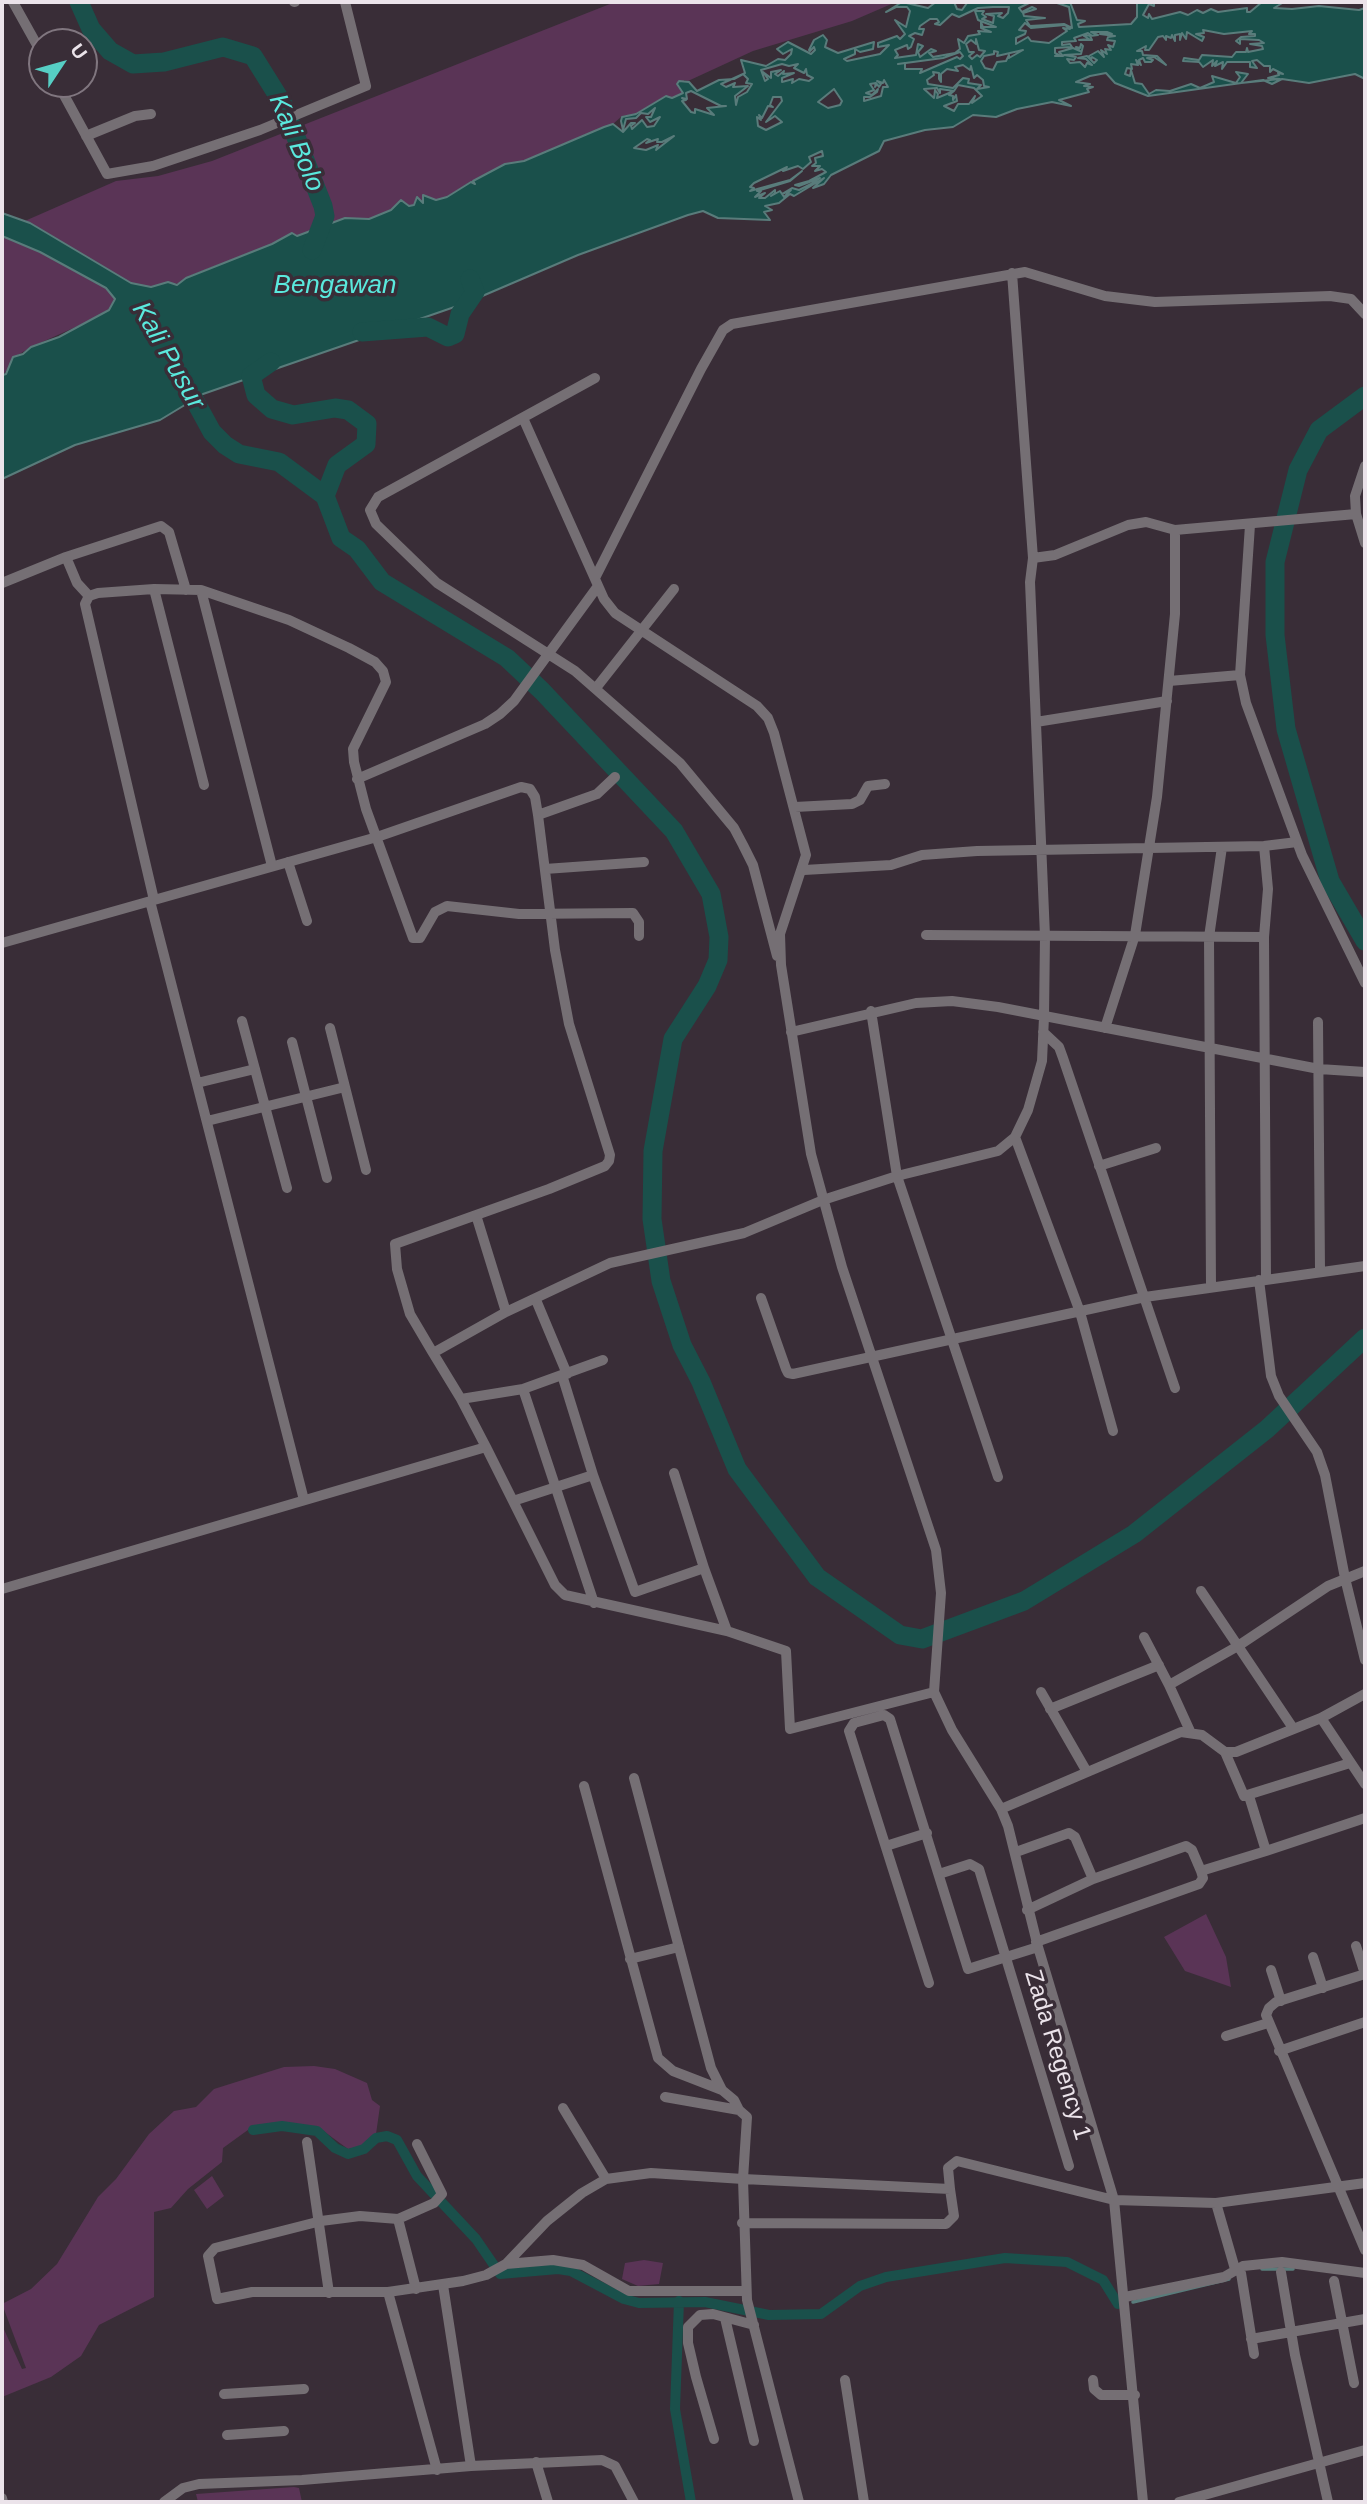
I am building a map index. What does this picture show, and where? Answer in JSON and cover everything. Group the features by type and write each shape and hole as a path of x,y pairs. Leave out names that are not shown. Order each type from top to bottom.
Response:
{"street":[{"path":"13,2 28,29"},
{"path":"66,98 107,174 153,166 260,130 366,86 345,2"},
{"path":"86,136 135,116 151,114"},
{"path":"433,1353 506,1312 610,1263 744,1233 823,1200 897,1176 998,1151 1015,1137 1028,1111 1042,1060 1045,936 1030,582 1033,558 1012,273"},
{"path":"356,779 485,724 514,701 597,582 701,369 726,326 1012,273 1039,274 1105,296 1155,302 1343,297 1351,299 1365,314"},
{"path":"595,379 378,496 370,510 376,524 438,583 549,652 596,688 680,763 734,828 753,865 774,949 781,965"},
{"path":"523,418 597,582 615,613 639,631 736,691 763,712 774,733 806,855 780,934 781,965 811,1154 871,1356 936,1550 941,1593 934,1692 952,1730 1001,1809 1016,1852 1027,1910 1114,2200 1135,2395 1143,2502"},
{"path":"1365,466 1355,496 1356,514 1365,543"},
{"path":"1033,558 1055,555 1128,525 1146,522 1175,530 1356,514"},
{"path":"1250,525 1240,675 1246,703 1297,842 1365,983"},
{"path":"2,583 66,557 161,526 169,532 186,590"},
{"path":"1105,1028 1135,935 1157,797 1175,614 1175,530"},
{"path":"66,557 77,583 89,596"},
{"path":"89,596 154,589 201,590 289,620 375,662 383,671 386,682 354,749 356,779 416,939 420,938 443,906 488,913 633,913 639,922 639,936"},
{"path":"154,589 204,785"},
{"path":"596,688 674,589"},
{"path":"201,590 272,866"},
{"path":"89,596 85,604 152,900 304,1500"},
{"path":"1169,681 1240,675"},
{"path":"1036,722 1167,701"},
{"path":"538,816 597,794 615,777"},
{"path":"795,807 852,804 860,800 867,786 885,784"},
{"path":"2,943 377,837 525,787 534,792 569,1024 610,1161 594,1170 395,1244 397,1269 410,1314 461,1399 555,1585 565,1595 727,1631 786,1651 790,1728 934,1692"},
{"path":"803,870 891,865 922,855 1040,848 1222,847 1297,842"},
{"path":"1264,846 1268,889 1264,937 1267,1059 1262,1279 1271,1376 1279,1396 1317,1452 1325,1475 1345,1578 1365,1660"},
{"path":"1212,1287 1209,937 1222,847"},
{"path":"288,862 307,921"},
{"path":"545,869 644,862"},
{"path":"926,935 1264,937"},
{"path":"791,1032 916,1003 952,1001 1319,1069 1365,1072"},
{"path":"871,1012 897,1176 998,1478"},
{"path":"242,1021 287,1188"},
{"path":"1318,1022 1320,1270"},
{"path":"330,1028 366,1170"},
{"path":"1043,1032 1059,1047 1175,1388"},
{"path":"292,1042 327,1178"},
{"path":"197,1083 255,1069"},
{"path":"207,1121 345,1087"},
{"path":"1015,1137 1080,1312 1113,1431"},
{"path":"1099,1166 1156,1148"},
{"path":"476,1215 506,1312"},
{"path":"761,1298 788,1373 950,1341 1145,1297 1320,1270 1365,1267"},
{"path":"536,1300 564,1375 593,1475 635,1592 639,1613"},
{"path":"461,1399 523,1389 603,1360"},
{"path":"523,1389 594,1603"},
{"path":"2,1589 486,1447"},
{"path":"674,1473 727,1631"},
{"path":"513,1501 593,1475"},
{"path":"635,1592 704,1568"},
{"path":"1170,1685 1238,1646 1304,1601 1345,1578 1365,1571"},
{"path":"1200,1591 1293,1728"},
{"path":"1144,1637 1170,1685 1190,1731"},
{"path":"1050,1709 1158,1665"},
{"path":"1041,1692 1087,1772"},
{"path":"1225,1752 1249,1749 1321,1718 1365,1694"},
{"name":"Zada Regency 1","path":"929,1983 849,1731 854,1723 884,1715 890,1719 968,1969 1199,1884 1203,1878 1201,1871"},
{"path":"1321,1718 1365,1784"},
{"path":"1001,1809 1190,1731 1202,1735 1225,1752 1240,1793 1249,1796 1350,1763"},
{"path":"634,1778 711,2068 722,2090"},
{"path":"584,1786 658,2058 673,2071 722,2090 747,2117 742,2223 747,2295 799,2502"},
{"path":"1249,1796 1266,1851"},
{"path":"1027,1910 1093,1879 1186,1846 1192,1850 1201,1871 1365,1818"},
{"path":"886,1846 927,1833"},
{"path":"1016,1852 1069,1833 1075,1837 1093,1879"},
{"name":"Zada Regency 1","path":"939,1874 970,1864 979,1869 1069,2166"},
{"path":"1356,1946 1365,1974 1281,2001 1269,2008 1266,2015 1365,2250"},
{"path":"630,1959 679,1947"},
{"path":"1313,1957 1323,1987"},
{"path":"1271,1970 1281,2001"},
{"path":"1279,2051 1365,2022"},
{"path":"1226,2036 1268,2023"},
{"path":"665,2097 739,2110"},
{"path":"563,2108 606,2179"},
{"path":"307,2141 321,2221 329,2293"},
{"path":"417,2144 437,2200 398,2219 360,2216 321,2221 215,2248 208,2256 218,2299 252,2292 388,2292 415,2289 443,2285 501,2267 554,2260 583,2265 629,2291 747,2295"},
{"path":"742,2223 946,2224 954,2216 948,2168 957,2161 1114,2200 1216,2203 1365,2183"},
{"path":"501,2267 547,2221 582,2193 606,2179 651,2173 950,2189"},
{"path":"1216,2203 1238,2271 1254,2354"},
{"path":"398,2219 415,2289"},
{"path":"1125,2297 1282,2262 1365,2273"},
{"path":"1281,2272 1328,2502"},
{"path":"1334,2281 1354,2383"},
{"path":"443,2285 471,2466"},
{"path":"388,2292 437,2470"},
{"path":"714,2438 693,2366 688,2327 700,2315 713,2314 725,2318 753,2320"},
{"path":"725,2318 754,2441"},
{"path":"1251,2339 1344,2325 1365,2319"},
{"path":"1093,2379 1094,2389 1101,2395 1135,2395"},
{"path":"845,2380 864,2502"},
{"path":"224,2394 303,2389"},
{"path":"227,2435 284,2431"},
{"path":"1179,2502 1365,2450"},
{"path":"164,2502 183,2488 200,2484 302,2480 536,2462 610,2461 619,2470 634,2502"},
{"path":"536,2462 548,2502"}],"shaded area":[{"path":"615,2 896,2 852,21 753,51 688,81 684,80 683,92 677,97 662,98 636,114 622,116 613,124 525,161 505,165 474,180 475,185 470,182 447,197 437,200 424,197 423,203 416,199 414,205 409,206 398,202 391,210 369,219 345,218 297,236 292,233 272,244 189,276 181,283 145,287 89,321 18,355 3,375 2,231 116,181 158,176 212,161"},
{"path":"1206,1914 1226,1957 1231,1987 1185,1971 1164,1937"},
{"path":"314,2066 335,2069 367,2083 372,2100 380,2106 376,2134 362,2147 348,2149 318,2127 282,2122 252,2127 223,2148 222,2162 188,2189 171,2208 154,2212 154,2297 99,2325 81,2356 51,2377 2,2397 2,2325 22,2369 26,2368 2,2304 31,2289 57,2264 98,2197 116,2179 149,2134 174,2111 196,2107 214,2089 284,2067"},
{"path":"212,2176 224,2196 207,2209 194,2190"},
{"path":"644,2260 663,2263 659,2284 638,2286 622,2279 625,2263"},
{"path":"299,2488 302,2502 198,2502 196,2494"}],"water":[{"name":"Bengawan","path":"902,2 928,8 936,2 954,2 957,9 962,10 967,3 1031,2 1019,8 1022,12 1032,7 1036,9 1023,13 1024,16 1045,18 1026,20 1030,26 1064,24 1072,28 1069,7 1054,2 1070,2 1077,20 1085,21 1078,24 1079,27 1131,24 1137,17 1137,2 1154,2 1154,6 1149,4 1143,15 1148,18 1149,14 1152,19 1180,12 1188,15 1197,10 1203,13 1211,9 1218,12 1247,8 1247,12 1250,12 1262,2 1284,2 1274,8 1365,8 1365,79 1355,74 1309,83 1282,79 1272,84 1264,81 1280,79 1268,78 1279,75 1278,73 1283,74 1273,69 1270,72 1270,66 1264,66 1257,60 1252,61 1257,68 1250,67 1250,62 1227,62 1222,69 1223,62 1215,66 1217,61 1212,66 1213,60 1203,67 1199,62 1183,61 1184,58 1199,60 1202,55 1232,57 1236,52 1246,52 1247,48 1248,52 1263,49 1262,46 1250,44 1264,43 1259,40 1240,39 1240,44 1236,41 1241,37 1255,36 1249,34 1252,31 1224,34 1203,30 1204,33 1196,34 1204,37 1202,41 1187,32 1186,39 1182,33 1180,40 1180,34 1175,35 1175,41 1172,35 1171,38 1166,36 1166,40 1163,36 1158,37 1149,50 1145,50 1146,46 1137,51 1142,51 1143,55 1157,56 1166,65 1154,57 1147,58 1153,60 1151,62 1145,62 1143,58 1139,60 1141,65 1136,60 1138,65 1131,64 1132,69 1127,68 1125,74 1130,76 1131,70 1135,83 1142,84 1149,94 1156,90 1170,91 1191,84 1200,88 1214,82 1212,76 1236,83 1240,77 1236,72 1248,74 1243,83 1148,96 1115,83 1106,73 1076,82 1093,87 1087,89 1089,92 1059,100 1071,106 1052,102 1017,109 996,117 973,115 953,127 925,130 884,141 879,151 831,175 824,184 813,188 824,178 794,196 790,194 779,203 765,206 772,210 764,212 770,220 718,218 703,211 688,215 578,255 466,303 203,394 160,420 75,445 2,479 2,371 3,375 6,374 13,357 59,337 109,310 115,299 106,288 40,252 2,236 2,213 30,223 131,283 151,287 168,282 177,285 186,278 272,244 292,233 297,236 345,218 369,219 391,210 401,200 409,206 414,205 417,197 423,203 423,195 436,200 447,197 471,182 475,184 473,181 505,164 524,161 613,124 623,132 631,123 635,123 631,126 632,129 642,120 647,127 654,126 660,117 650,122 646,117 651,117 655,108 648,114 641,113 636,118 626,119 623,130 621,121 622,117 636,114 666,96 672,98 683,93 677,84 679,81 689,82 697,91 719,80 732,79 721,84 726,87 735,83 733,87 748,86 735,96 736,105 738,97 747,92 752,84 746,83 748,79 743,74 745,73 741,60 766,66 778,59 785,60 792,49 783,54 777,49 788,42 811,54 815,50 814,47 809,50 814,40 823,35 827,40 825,47 838,53 874,42 873,49 860,52 855,49 855,54 844,59 847,61 880,54 889,45 878,47 878,43 897,36 900,39 905,34 895,20 906,27 910,11 907,7 896,7 886,12","holes":["1009,7 1003,18 998,16 1002,13 986,14 994,16 993,23 982,19 986,17 982,14 984,11 975,11 978,20 996,27 983,27 981,22 981,28 991,32 978,31 980,34 968,36 964,43 958,39 960,49 955,53 933,57 929,53 936,51 931,49 920,57 918,52 923,46 918,44 916,55 895,58 898,55 895,50 907,45 908,49 911,47 914,39 909,36 915,33 922,35 924,29 919,29 920,26 930,19 937,19 939,22 935,24 940,25 952,14 959,17 978,8","1025,23 1031,28 1065,25 1070,29 1063,28 1067,31 1049,43 1031,41 1028,37 1016,44 1016,38 1026,31 1019,30","1091,32 1107,32 1112,34 1100,34 1115,36 1108,37 1107,40 1115,41 1113,47 1108,45 1111,50 1105,49 1107,54 1101,50 1104,57 1098,51 1089,56 1091,60 1087,56 1078,58 1086,59 1092,65 1087,63 1085,67 1080,62 1070,63 1067,59 1074,60 1076,57 1064,55 1081,54 1081,44 1080,48 1076,47 1080,51 1073,48 1059,52 1063,56 1055,56 1059,55 1055,53 1055,48 1072,47 1070,44 1062,45 1062,42 1076,41 1074,38 1088,33 1091,35 1084,36 1089,39 1079,40 1092,40 1090,36 1098,35","976,39 979,50 985,51 980,57 977,55 972,59 969,56 974,52 969,52 966,44 971,40 976,44","1023,50 1009,58 1009,55 1006,61 997,62 993,70 985,68 981,61 984,56 994,54 994,51 998,52 997,56","960,52 963,56 960,59 957,57 920,73 922,69 905,69 905,63 943,58","782,64 798,64 794,68 804,73 806,69 807,75 813,78 809,81 799,79 792,83 793,79 782,82 782,78 794,73 783,74 784,71 778,76 775,74 781,70 771,72 771,78 763,72 768,79 765,81 761,70","963,65 970,70 971,66 974,78 977,75 983,80 984,86 989,87 977,89 981,85 968,83 969,79 963,78 953,88 928,84 927,80 934,75 933,72 939,73 941,82 941,74 947,69 958,71 955,67","884,80 888,87 883,87 881,96 864,101 864,97 870,97 877,92 878,89 872,95 866,93 874,90 870,84 876,83 875,87 881,84 877,81 883,83","958,85 974,88 982,96 972,103 975,96 969,104 958,104 954,111 944,106 957,101 956,95 953,100 953,96 949,95","937,88 940,93 940,89 954,91 937,98 935,90 934,98 924,89","834,89 842,101 840,105 828,108 818,102","691,91 726,106 707,108 714,115 695,109 695,113 682,101 686,100 682,98 687,99 686,93","773,97 781,97 782,101 766,122 775,116 782,122 766,130 758,126 757,117 761,120 759,115 762,118 768,106 773,107 770,105","674,136 656,150 658,145 646,150 634,148 647,139 650,140 646,143 658,139 657,142","822,151 823,156 815,158 816,163 812,166 820,166 815,171 822,169 826,172 795,185 820,178 799,190 792,188 771,196 775,190 765,198 759,198 765,193 755,197 761,191 757,191 790,181 802,171 790,180 750,191 754,188 750,187 787,167 783,171 798,166 803,169 811,162 809,157"]}],"waterway":[{"name":"Kali Bolo","path":"79,2 91,29 110,51 133,64 164,62 223,47 253,56 283,104 323,206 325,216 312,250"},
{"name":"Kali Bolo","path":"362,332 428,327 448,337 455,334 460,314 475,292 470,279"},
{"name":"Kali Bolo","path":"271,362 251,376 256,395 272,409 293,415 335,408 348,410 367,424 366,444 337,465 325,496"},
{"name":"Kali Pusur","path":"182,377 212,432 225,445 239,454 279,462 325,496"},
{"path":"1365,396 1319,430 1298,470 1275,562 1275,635 1286,729 1330,881 1365,941"},
{"path":"325,496 341,538 357,549 382,582 507,658 542,691 674,831 711,894 719,937 718,960 707,986 673,1039 653,1151 652,1219 661,1281 682,1345 701,1382 737,1469 817,1577 900,1635 922,1639 1024,1601 1134,1534 1267,1429 1365,1338"},
{"path":"253,2130 282,2126 317,2131 335,2148 348,2154 364,2149 376,2138 387,2136 397,2140 417,2176 476,2239 500,2274 558,2269 571,2271 624,2299 639,2303 705,2302 769,2315 821,2314 860,2286 886,2277 1005,2258 1067,2262 1103,2280 1118,2304"},
{"path":"1262,2269 1293,2269"},
{"path":"1133,2302 1229,2279"},
{"path":"679,2301 675,2409 691,2502"}]}
